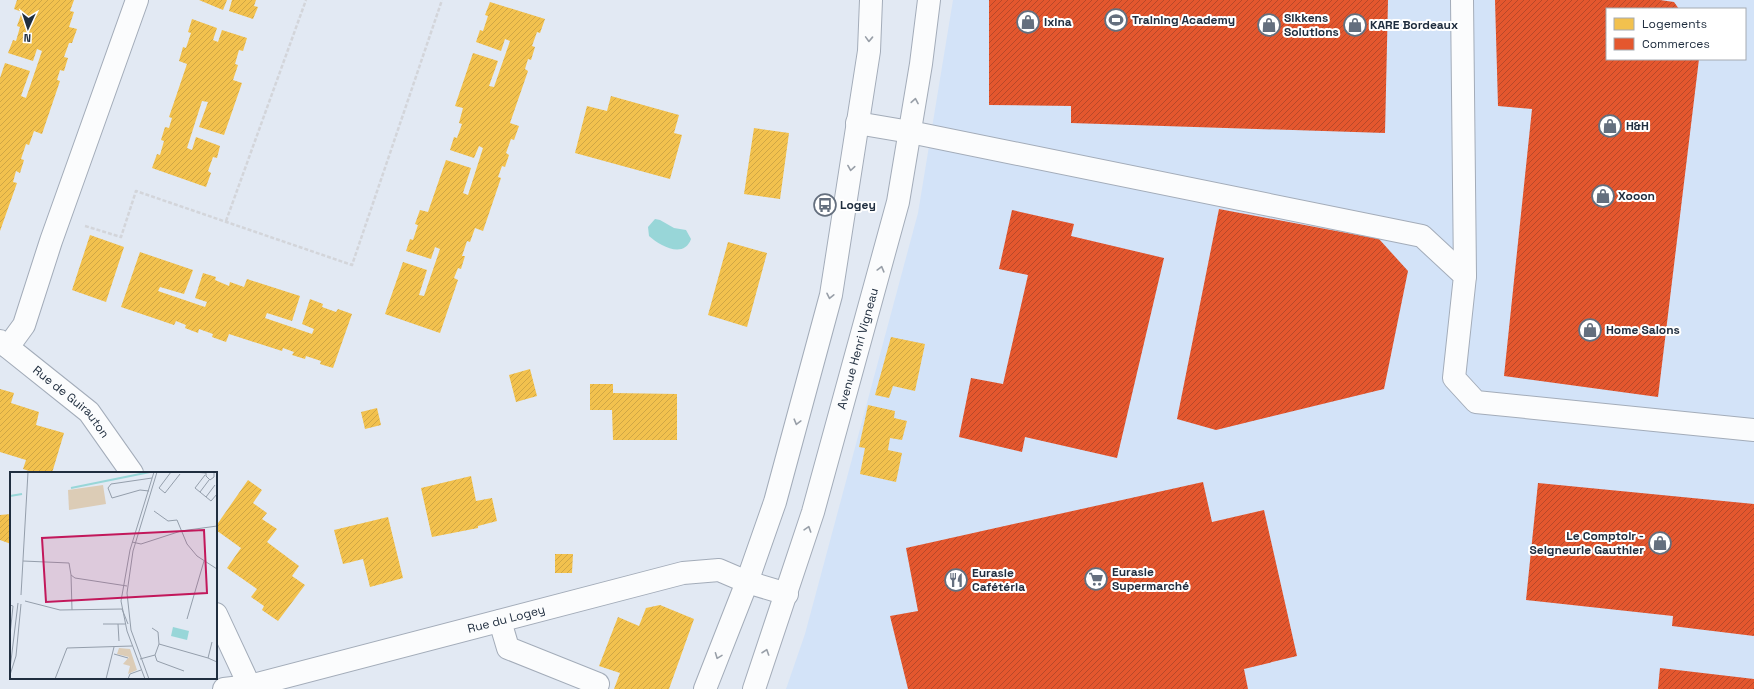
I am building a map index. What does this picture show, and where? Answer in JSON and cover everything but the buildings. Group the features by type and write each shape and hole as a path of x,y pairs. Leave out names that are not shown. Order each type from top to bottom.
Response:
{"street":[{"path":"4,344 24,325 59,219 137,0"},
{"path":"705,689 747,582 775,502 831,295 869,51 871,0"},
{"name":"Avenue Henri Vigneau","path":"754,689 787,594 813,512 871,306 898,202 921,64 929,0"},
{"path":"1462,0 1466,276 1454,378 1476,402 1754,430"},
{"path":"858,123 910,132 1422,236 1466,276"},
{"name":"Rue de Guirauton","path":"4,344 89,412 131,472"},
{"name":"Rue du Logey","path":"224,689 251,687 683,573 719,570 747,582 787,594"},
{"path":"217,616 251,687"},
{"path":"500,621 508,648 598,684"}],"path":[{"path":"226,221 306,0"},
{"path":"59,219 121,237 136,191 352,264 442,0"}],"shaded area":[{"path":"953,0 1754,0 1754,689 786,689 805,634 918,213"}],"water":[{"path":"655,219 660,220 674,228 686,230 691,239 688,245 683,248 672,249 659,244 649,236 648,227"}],"place":[{"name":"Training Academy","path":"1116,20"},
{"name":"Ixina","path":"1028,22"},
{"name":"Sikkens Solutions","path":"1269,25"},
{"name":"KARE Bordeaux","path":"1355,25"},
{"name":"H&H","path":"1610,126"},
{"name":"Xooon","path":"1603,196"},
{"name":"Logey","path":"825,205"},
{"name":"Home Salons","path":"1590,330"},
{"name":"Le Comptoir - Seigneurie Gauthier","path":"1660,543"},
{"name":"Eurasie Supermarché","path":"1096,579"},
{"name":"Eurasie Cafétéria","path":"956,580"}]}
